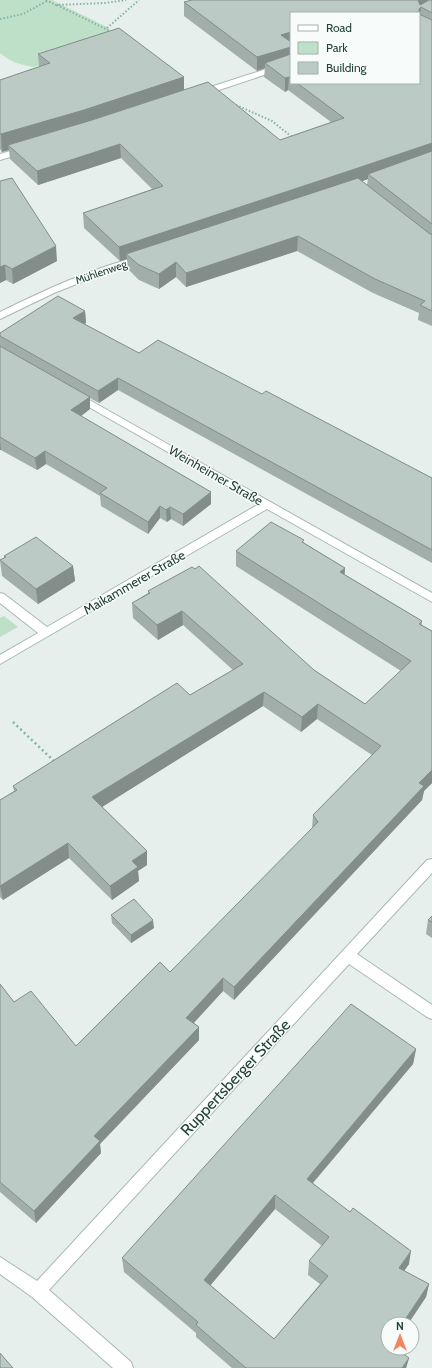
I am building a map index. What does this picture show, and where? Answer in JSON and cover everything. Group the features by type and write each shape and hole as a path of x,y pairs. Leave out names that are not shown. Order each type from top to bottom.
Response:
{"street":[{"path":"193,96 290,63"},
{"path":"0,157 30,148"},
{"name":"Mühlenweg","path":"0,316 51,291 86,277 146,257"},
{"name":"Weinheimer Straße","path":"69,391 432,598"},
{"name":"Maikammerer Straße","path":"0,660 268,504"},
{"path":"0,597 46,633"},
{"name":"Ruppertsberger Straße","path":"38,1291 432,864"},
{"path":"347,955 432,1013"},
{"path":"0,1265 38,1291 125,1368"}],"path":[{"path":"0,18 23,14 46,0 107,28 114,34"},
{"path":"56,5 105,3 126,0"},
{"path":"107,28 139,0"},
{"path":"210,90 220,98 272,121 293,137"},
{"path":"13,722 58,765"}],"green space":[{"path":"0,0 52,0 107,27 109,32 97,48 34,67 20,64 8,59 0,53"},
{"path":"4,616 18,627 0,637 0,618"}],"building":[{"path":"192,0 418,0 420,5 432,0 432,13 421,7 419,12 290,12 290,32 281,35 290,41 290,47 257,57 184,2"},
{"path":"420,14 432,20 432,143 119,247 83,213 163,186 120,144 37,171 8,145 92,120 208,82 280,140 344,118 298,84 420,84"},
{"path":"119,28 184,77 84,110 0,134 0,80 50,63 38,54"},
{"path":"290,54 290,78 285,78 265,63"},
{"path":"432,151 432,224 368,174"},
{"path":"12,178 56,246 12,269 5,265 0,267 0,181"},
{"path":"358,178 430,234 432,234 432,311 420,305 425,301 375,279 298,236 186,273 176,262 159,274 139,265 126,254"},
{"path":"58,296 85,311 73,318 139,353 158,340 262,394 266,391 432,478 432,550 118,378 98,391 0,336 0,333"},
{"path":"0,346 90,397 71,410 211,492 183,514 170,507 166,510 160,506 148,522 100,493 107,488 45,451 35,458 0,437"},
{"path":"271,522 304,540 302,542 345,568 340,572 422,621 419,624 432,631 432,770 419,783 424,786 234,987 223,978 186,1018 199,1027 94,1136 100,1141 34,1211 0,1182 0,984 14,1002 31,991 76,1046 160,962 170,972 318,822 313,815 381,746 318,704 302,717 264,692 92,797 147,851 132,861 138,867 110,886 68,843 0,886 0,800 17,790 13,786 177,683 190,695 243,664 182,611 157,625 132,603 150,593 148,591 192,567 195,569 199,566 314,670 365,704 411,661 236,551"},
{"path":"36,537 73,566 36,589 0,560 6,557 4,556"},
{"path":"134,899 153,920 131,935 111,915"},
{"path":"432,916 432,922 428,920"},
{"path":"351,1004 416,1049 307,1179 350,1212 353,1208 411,1251 399,1268 429,1284 407,1316 380,1316 380,1356 406,1356 409,1358 402,1368 246,1368 196,1325 198,1322 122,1258","holes":["275,1195 329,1237 309,1261 328,1276 274,1339 204,1280"]},
{"path":"0,1353 13,1368 0,1368"}]}
